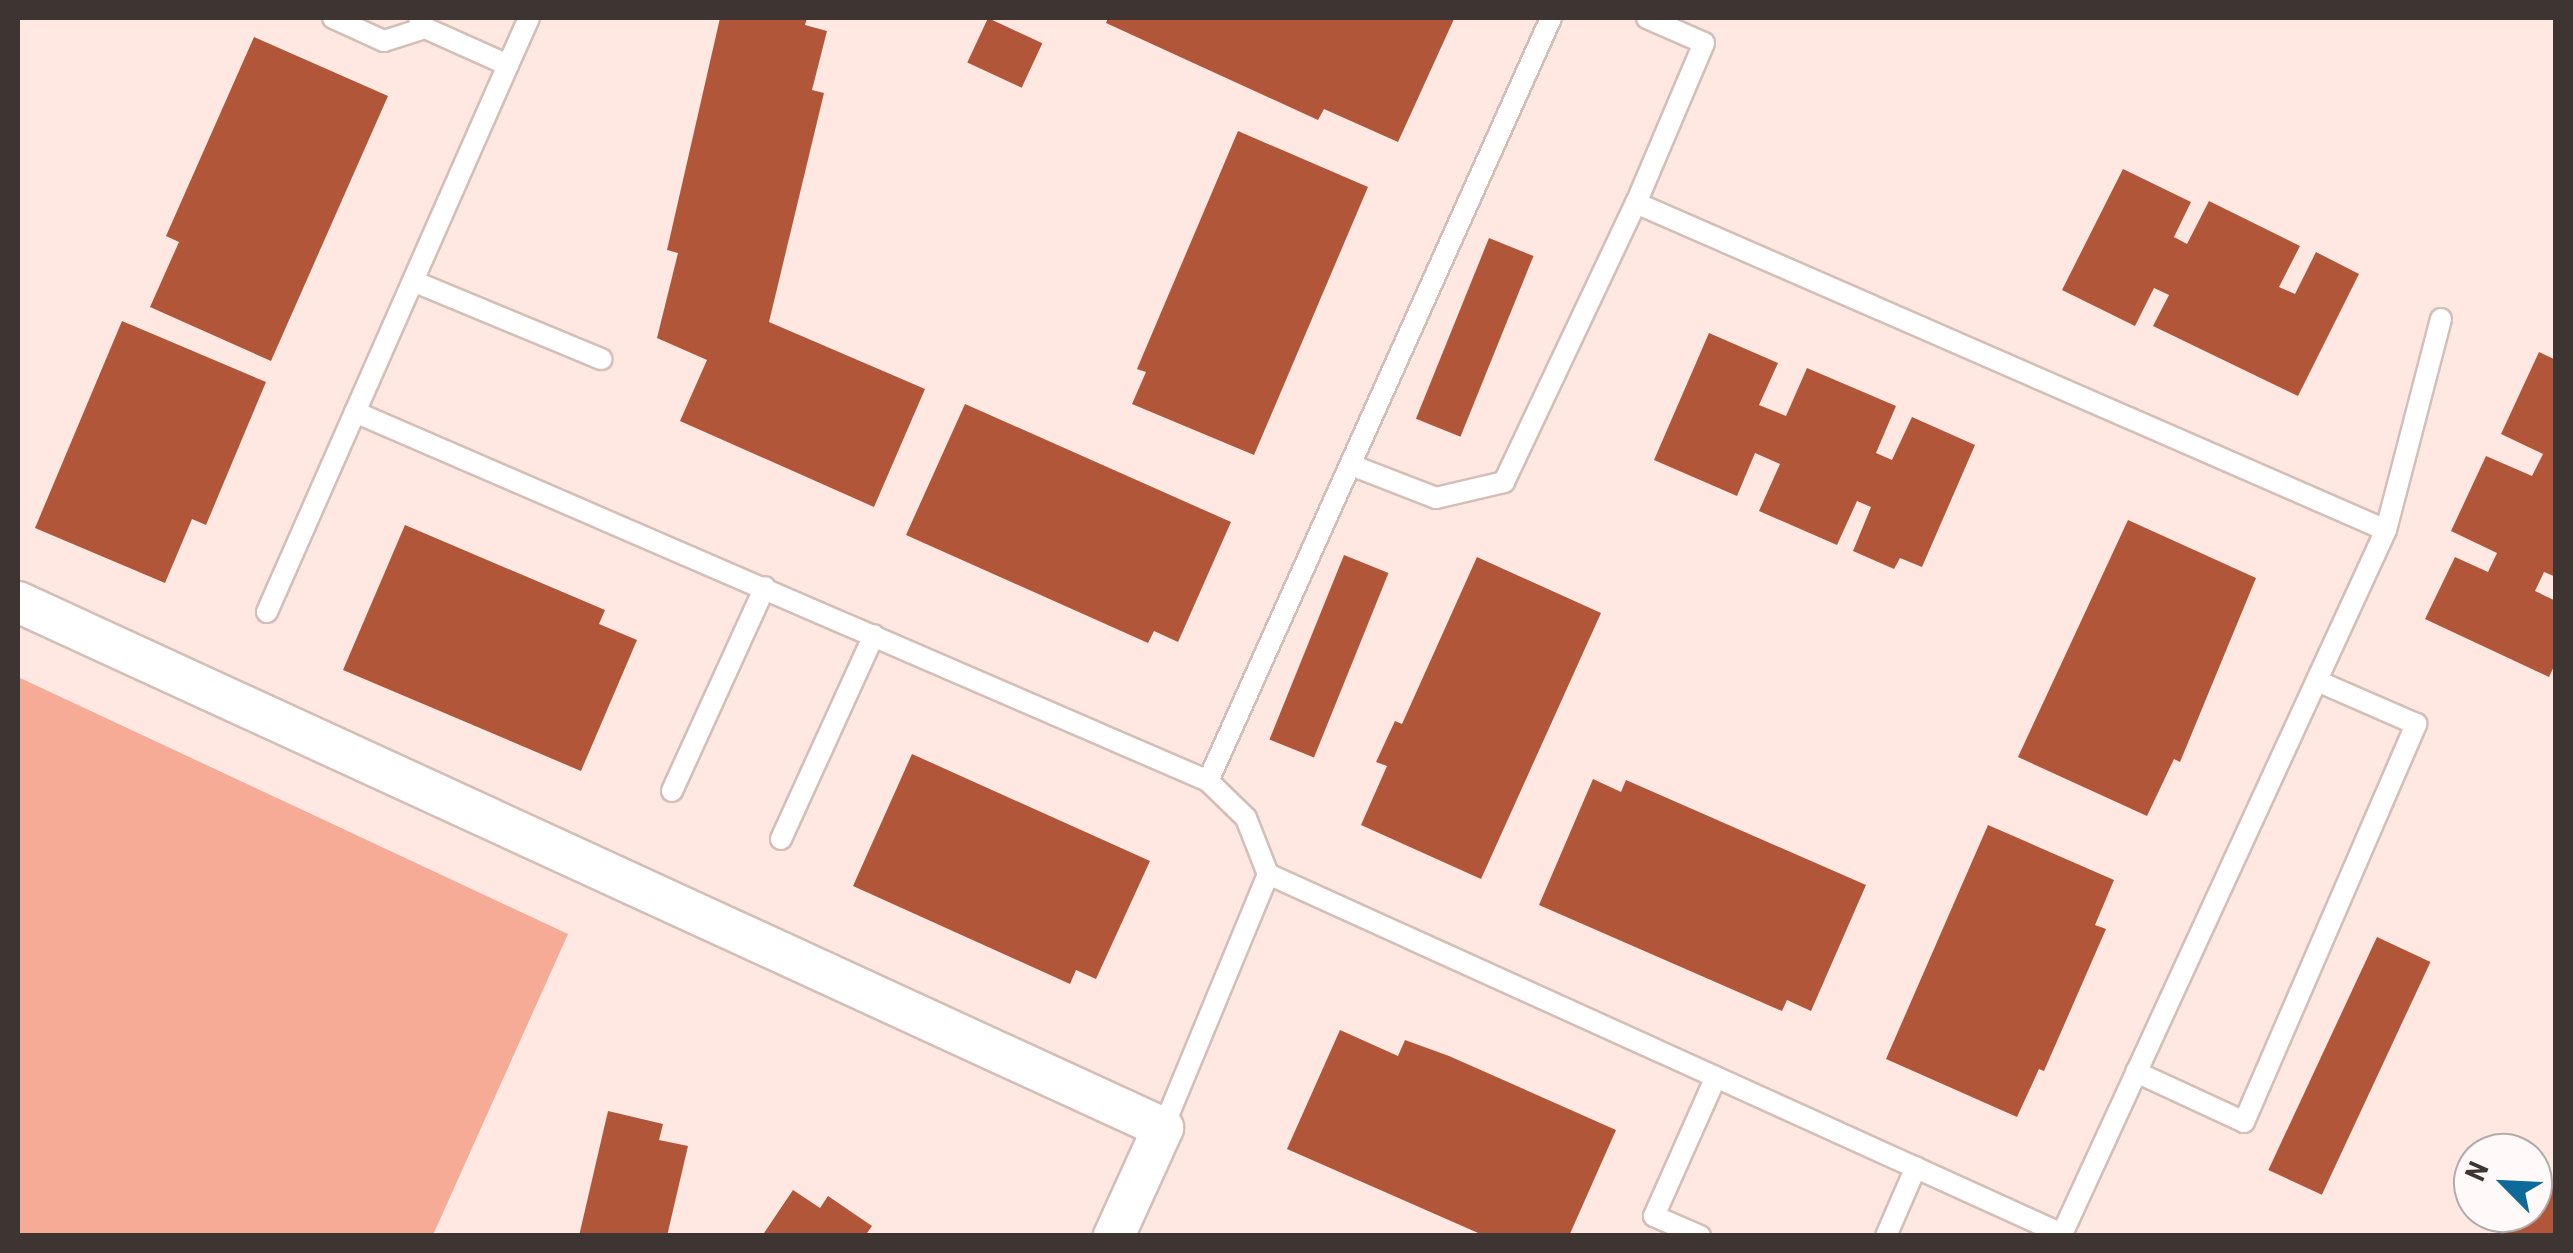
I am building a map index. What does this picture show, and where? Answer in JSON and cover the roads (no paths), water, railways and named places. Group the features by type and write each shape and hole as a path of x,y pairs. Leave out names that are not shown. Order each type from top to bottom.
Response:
{"street":[{"path":"18,602 1162,1128 1114,1236"}],"lane":[{"path":"332,18 384,40 422,23 508,64"},
{"path":"267,612 529,18"},
{"path":"1208,782 1551,18"},
{"path":"1351,465 1436,498 1504,482 1636,203 1704,43 1647,18"},
{"path":"1636,203 2386,530"},
{"path":"412,282 601,359"},
{"path":"1268,874 2062,1234 2386,530 2441,319"},
{"path":"355,412 1208,782 1246,818 1268,874 1162,1128"},
{"path":"672,790 765,587"},
{"path":"781,839 874,636"},
{"path":"2136,1072 2244,1122 2416,724 2317,680"},
{"path":"1700,1236 1654,1216 1716,1077"},
{"path":"1886,1236 1916,1168"}]}
